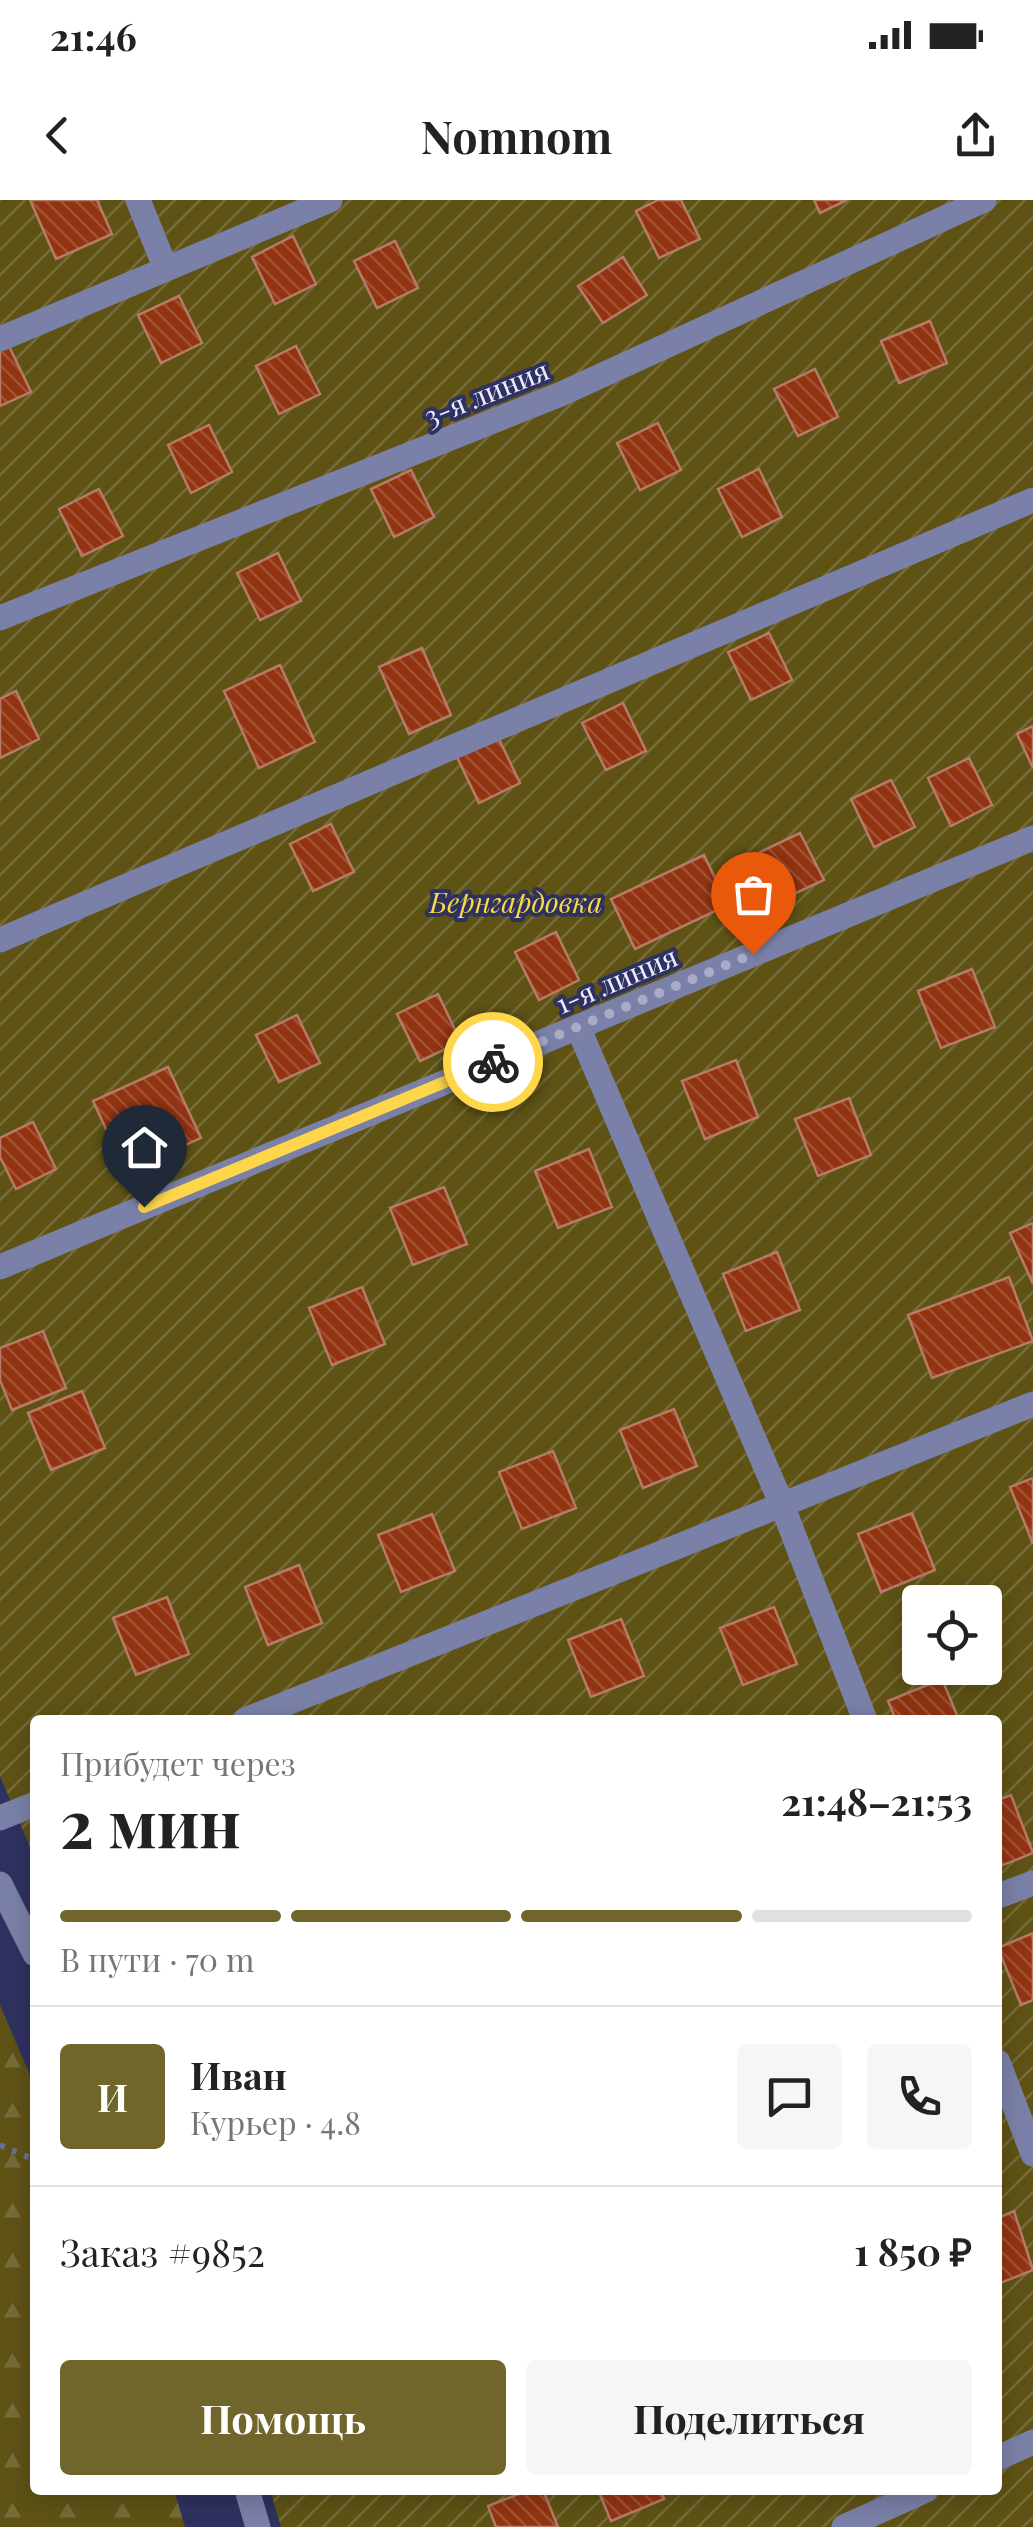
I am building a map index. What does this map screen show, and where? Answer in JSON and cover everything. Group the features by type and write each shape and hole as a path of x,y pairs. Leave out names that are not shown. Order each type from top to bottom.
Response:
{"street":[{"path":"138,200 166,268"},
{"path":"0,338 330,200"},
{"name":"3-я линия","path":"0,618 561,394 984,200"},
{"path":"0,940 1033,500"},
{"name":"1-я линия","path":"0,1267 1033,838"},
{"path":"578,1027 782,1505 863,1715"},
{"path":"257,1715 1033,1404"},
{"path":"0,1818 30,1806"},
{"path":"1002,1894 1033,1882"},
{"path":"0,1884 30,1944"},
{"path":"1002,2073 1033,2154"},
{"path":"1002,2456 1033,2442"},
{"path":"248,2495 258,2527"},
{"path":"844,2527 915,2495"}],"path":[{"path":"0,2145 30,2158"}],"green space":[{"name":"Бернгардовка","path":"0,200 1033,200 1033,2527 281,2527 271,2495 1002,2495 1002,1715 30,1715 30,1847 0,1776"},
{"path":"0,2005 30,2075 30,2495 175,2495 185,2527 0,2527"}],"building":[{"path":"30,200 97,200 112,234 56,259"},
{"path":"658,200 681,200 700,239 659,258 636,211"},
{"path":"814,200 847,200 820,213"},
{"path":"293,236 316,284 275,304 252,257"},
{"path":"395,241 418,288 377,308 354,261"},
{"path":"623,257 647,295 603,323 578,286"},
{"path":"179,296 202,343 161,363 138,315"},
{"path":"930,321 947,363 899,383 881,341"},
{"path":"8,344 31,392 0,406 0,348"},
{"path":"296,346 320,394 279,414 256,366"},
{"path":"815,369 838,417 798,436 774,389"},
{"path":"658,423 681,470 640,490 617,443"},
{"path":"209,425 232,472 191,493 168,445"},
{"path":"759,469 782,517 742,537 718,489"},
{"path":"411,470 434,517 394,537 371,489"},
{"path":"99,489 123,536 82,556 59,509"},
{"path":"278,553 301,601 260,620 237,573"},
{"path":"769,633 792,680 751,700 728,652"},
{"path":"422,648 451,715 409,734 379,667"},
{"path":"280,665 315,742 259,768 224,691"},
{"path":"16,691 39,739 0,758 0,699"},
{"path":"623,703 646,751 606,770 582,723"},
{"path":"1033,726 1033,768 1017,734"},
{"path":"497,735 520,783 479,803 456,755"},
{"path":"969,758 992,805 951,826 928,778"},
{"path":"891,780 915,827 874,847 851,799"},
{"path":"331,824 354,872 313,891 290,844"},
{"path":"800,833 824,880 783,899 760,852"},
{"path":"704,855 728,905 635,949 611,899"},
{"path":"556,932 579,980 539,1000 515,952"},
{"path":"972,969 995,1027 941,1048 918,991"},
{"path":"438,994 461,1042 420,1061 397,1014"},
{"path":"297,1015 320,1063 279,1082 256,1035"},
{"path":"736,1060 758,1117 705,1139 682,1081"},
{"path":"168,1067 201,1138 126,1172 93,1101"},
{"path":"849,1098 871,1155 818,1176 795,1119"},
{"path":"33,1122 56,1169 16,1189 0,1157 0,1138"},
{"path":"589,1149 612,1207 558,1228 535,1171"},
{"path":"444,1187 467,1244 413,1265 390,1208"},
{"path":"1033,1223 1033,1284 1010,1233"},
{"path":"777,1252 800,1310 746,1331 723,1274"},
{"path":"1009,1277 1033,1341 932,1378 908,1315"},
{"path":"362,1287 385,1344 332,1365 309,1308"},
{"path":"43,1331 66,1388 12,1410 0,1380 0,1348"},
{"path":"82,1391 105,1448 51,1470 28,1413"},
{"path":"674,1409 697,1466 643,1488 620,1430"},
{"path":"553,1451 576,1508 522,1529 499,1472"},
{"path":"1033,1478 1033,1544 1010,1487"},
{"path":"912,1513 935,1570 881,1592 858,1534"},
{"path":"432,1514 455,1571 401,1592 378,1535"},
{"path":"299,1565 322,1623 268,1645 245,1587"},
{"path":"167,1597 189,1654 136,1675 113,1618"},
{"path":"774,1607 797,1664 743,1685 720,1628"},
{"path":"621,1619 644,1676 591,1697 568,1640"},
{"path":"927,1685 944,1685 957,1715 894,1715 888,1701"},
{"path":"1011,1795 1033,1853 1002,1865 1002,1798"},
{"path":"1033,1933 1033,2000 1021,2005 1002,1958 1002,1946"},
{"path":"1014,2211 1033,2270 1002,2282 1002,2216"},
{"path":"516,2495 545,2495 558,2527 496,2527 488,2506"},
{"path":"600,2495 663,2495 664,2499 611,2521"}],"way so far":[{"path":"493,1062 753,954"}],"route":[{"path":"144,1207 493,1062"}]}
